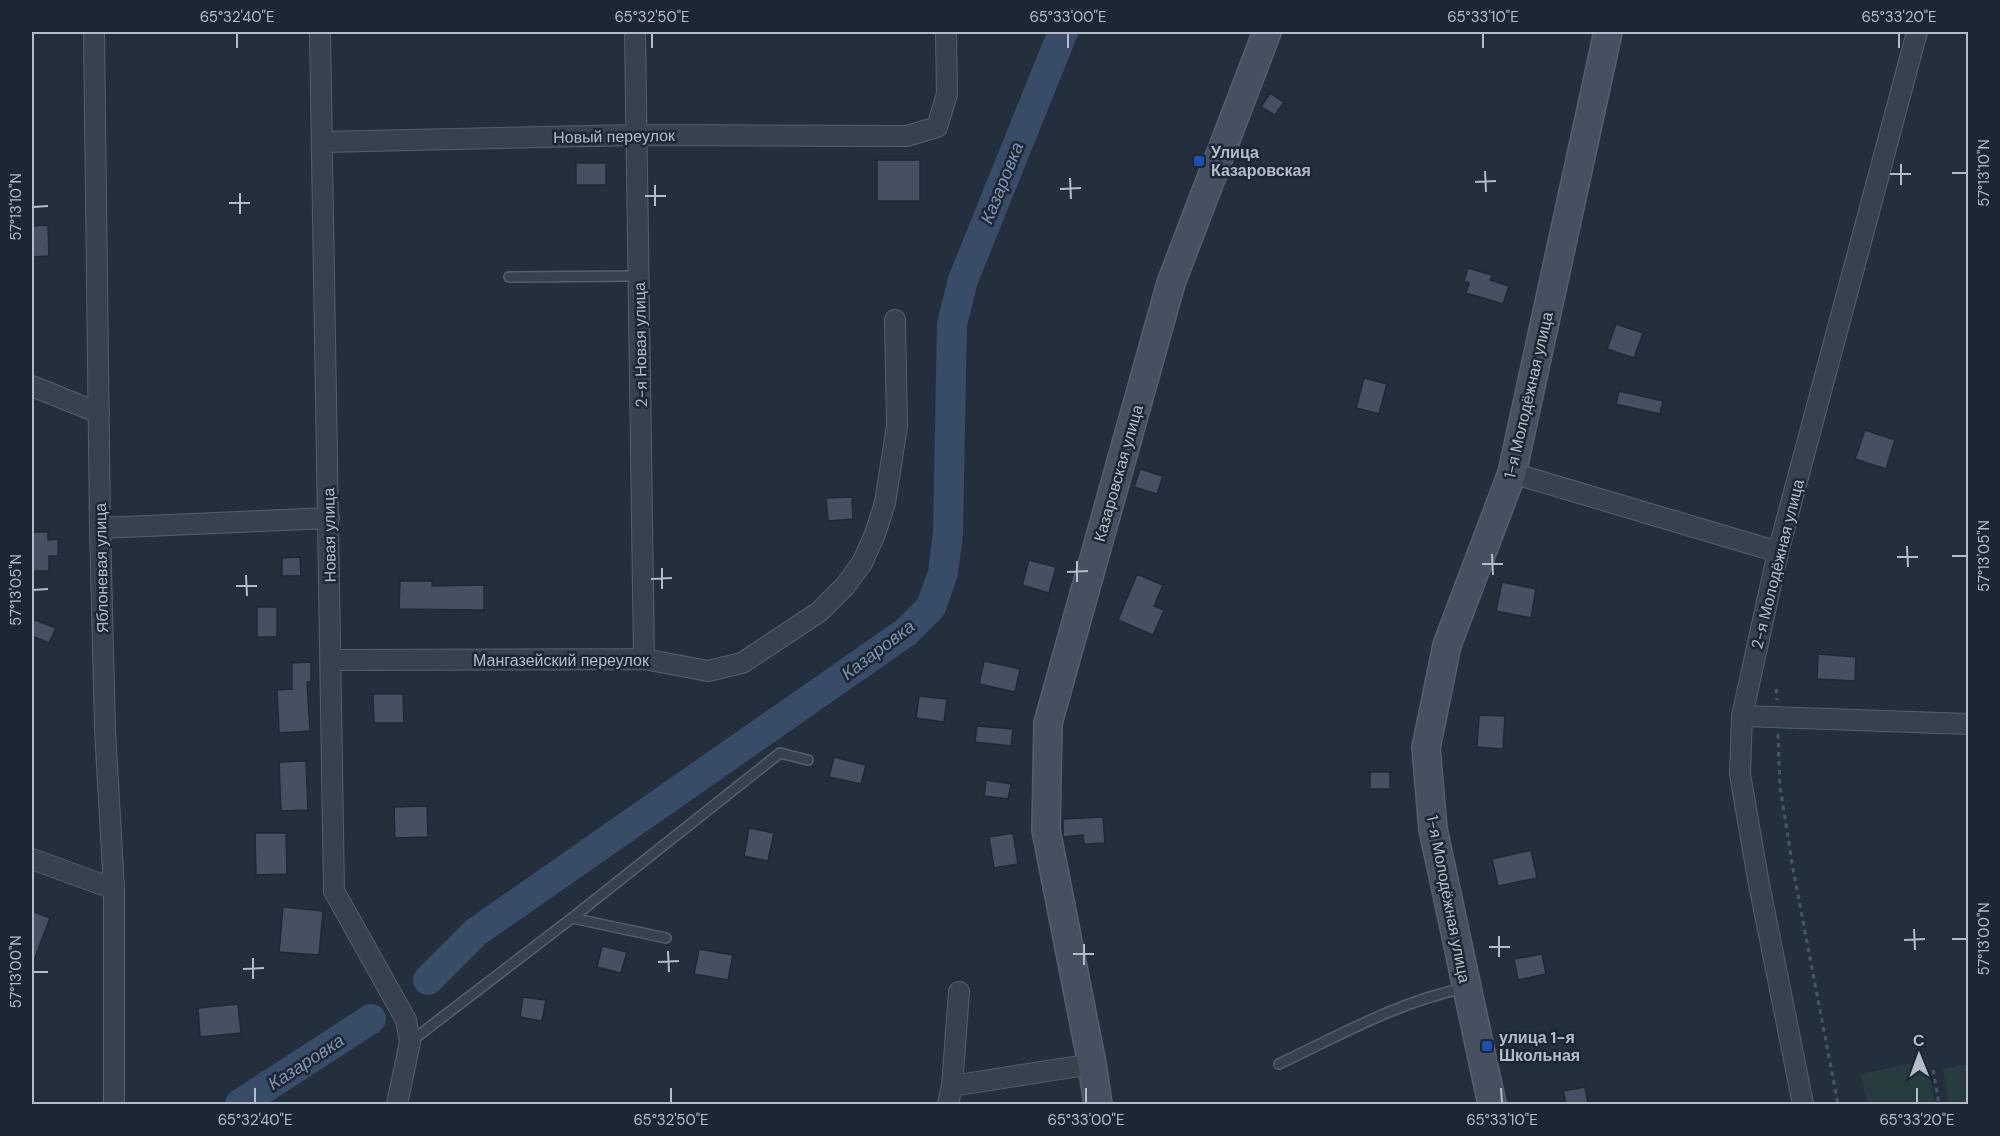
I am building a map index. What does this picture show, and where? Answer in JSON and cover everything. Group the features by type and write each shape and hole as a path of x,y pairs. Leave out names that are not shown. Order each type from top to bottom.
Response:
{"street":[{"name":"Яблоневая улица","path":"94,32 100,528 105,730 114,889 114,1104"},
{"name":"Новая улица","path":"320,32 334,891 406,1020 410,1042 397,1104"},
{"name":"2-я Новая улица","path":"635,32 644,659"},
{"name":"Новый переулок","path":"322,142 636,135 907,136 937,127 947,94 946,32"},
{"name":"Казаровская улица","path":"1098,1104 1046,830 1048,723 1171,283 1267,32"},
{"name":"1-я Молодёжная улица","path":"1492,1104 1432,829 1426,748 1447,645 1512,473 1608,32"},
{"name":"2-я Молодёжная улица","path":"1803,1104 1758,879 1740,774 1742,716 1778,552 1917,32"},
{"name":"Мангазейский переулок","path":"331,660 644,659 708,671 742,663 819,612 845,586 862,563 885,503 897,426 896,320"},
{"path":"32,386 99,413"},
{"path":"1512,473 1778,552"},
{"path":"100,528 329,518"},
{"path":"1742,716 1968,724"},
{"path":"32,860 114,889"},
{"path":"959,992 950,1095 1092,1064"}],"lane":[{"path":"509,277 639,276"},
{"path":"410,1042 572,918 780,753 808,760"},
{"path":"572,918 666,938"},
{"path":"1280,1064 1398,1008 1443,992 1467,988"}],"path":[{"path":"1776,689 1780,787 1838,1104"},
{"path":"1933,1070 1939,1104"}],"green space":[{"path":"1927,1060 1935,1104 1867,1104 1861,1074"},
{"path":"1968,1064 1968,1104 1949,1104 1943,1069"}],"building":[{"path":"1270,93 1284,102 1275,115 1261,107"},
{"path":"877,160 920,160 920,201 877,201"},
{"path":"576,163 606,163 606,185 576,185"},
{"path":"48,225 49,256 32,257 32,226"},
{"path":"1468,268 1492,275 1490,280 1509,286 1503,304 1466,293 1469,283 1464,281"},
{"path":"1616,324 1643,333 1634,358 1607,349"},
{"path":"1364,378 1387,384 1379,414 1356,408"},
{"path":"1619,391 1663,401 1660,414 1616,404"},
{"path":"1865,430 1895,440 1886,469 1855,459"},
{"path":"1140,469 1163,476 1157,494 1134,487"},
{"path":"852,497 853,519 828,521 826,498"},
{"path":"32,532 48,532 48,540 58,539 58,556 49,556 49,571 32,571"},
{"path":"300,557 301,576 282,576 282,558"},
{"path":"1029,560 1056,567 1049,593 1022,585"},
{"path":"1137,574 1163,585 1154,606 1164,610 1153,635 1118,620"},
{"path":"400,581 432,581 432,586 484,585 484,610 399,609"},
{"path":"1502,582 1536,589 1531,618 1496,611"},
{"path":"257,607 277,607 277,637 257,637"},
{"path":"32,619 56,628 49,643 32,636"},
{"path":"1818,654 1856,657 1855,681 1817,679"},
{"path":"984,661 1020,669 1015,692 979,684"},
{"path":"311,662 311,682 307,682 310,731 279,733 277,690 292,689 292,663"},
{"path":"373,694 403,694 404,723 374,723"},
{"path":"919,696 947,699 944,722 916,718"},
{"path":"1479,715 1505,716 1503,749 1477,747"},
{"path":"977,726 1013,729 1011,746 975,742"},
{"path":"834,757 866,765 861,784 829,777"},
{"path":"306,761 308,810 281,811 279,762"},
{"path":"1370,772 1390,772 1390,789 1370,789"},
{"path":"986,780 1011,784 1008,799 984,796"},
{"path":"427,806 428,837 395,838 394,807"},
{"path":"1103,817 1105,843 1084,844 1083,835 1063,837 1063,819"},
{"path":"749,828 774,833 768,861 744,856"},
{"path":"255,833 286,833 287,874 256,875"},
{"path":"1013,833 1018,864 994,868 989,837"},
{"path":"1531,850 1537,878 1498,886 1492,859"},
{"path":"283,907 323,911 319,955 279,952"},
{"path":"32,911 50,918 33,963 32,963"},
{"path":"602,946 627,952 621,973 597,967"},
{"path":"699,949 733,955 728,980 694,974"},
{"path":"1542,954 1546,974 1518,980 1514,959"},
{"path":"523,997 546,1000 542,1021 520,1017"},
{"path":"238,1004 241,1033 200,1037 198,1008"},
{"path":"1585,1087 1588,1104 1566,1104 1563,1091"}],"waterway":[{"name":"Казаровка","path":"428,980 476,932 906,632 931,607 943,573 948,533 952,324 963,280 1063,32"},
{"name":"Казаровка","path":"240,1104 371,1019"}],"place":[{"name":"Улица Казаровская","path":"1199,161"},
{"name":"улица 1-я Школьная","path":"1487,1046"}]}
